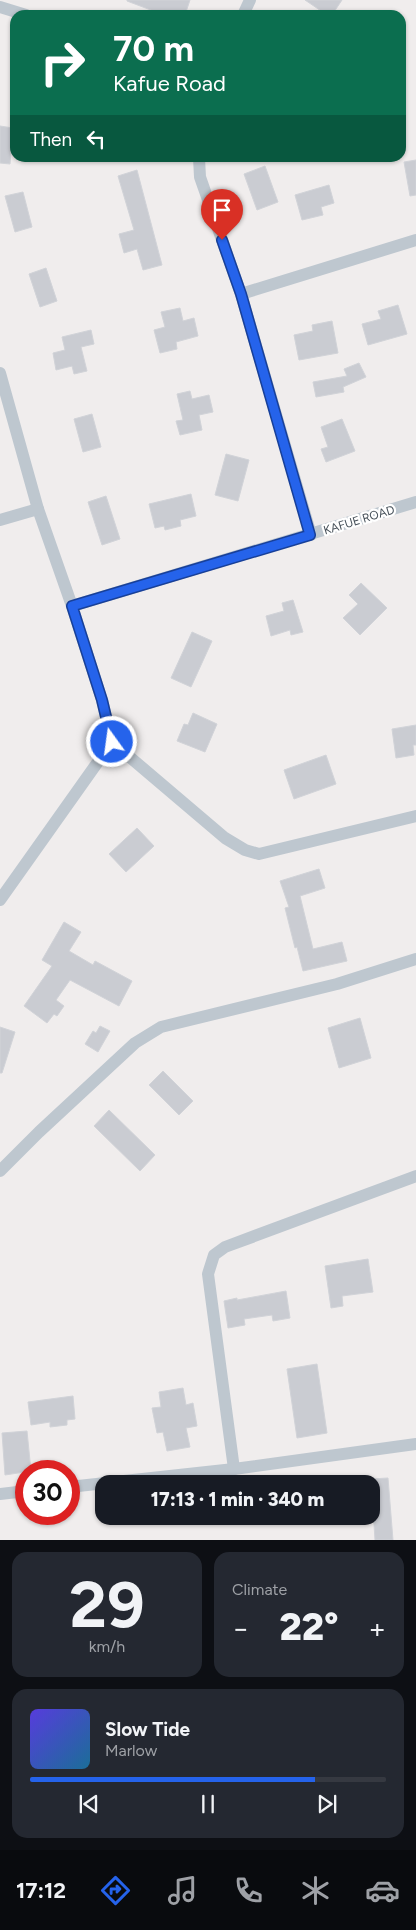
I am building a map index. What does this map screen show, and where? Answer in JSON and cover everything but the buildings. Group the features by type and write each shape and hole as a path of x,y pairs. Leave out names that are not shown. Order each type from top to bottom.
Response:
{"street":[{"path":"199,162 200,176 241,294 310,535"},
{"path":"241,294 416,240"},
{"path":"0,373 38,510 72,606 102,700 112,742 225,838 244,850 259,854 416,816"},
{"name":"KAFUE ROAD","path":"72,606 416,502"},
{"path":"0,520 38,510"},
{"path":"0,900 112,742"},
{"path":"0,1171 135,1043 161,1027 337,984 416,959"},
{"path":"234,1469 208,1274 214,1255 225,1247 416,1176"},
{"path":"80,1486 234,1469 416,1444"},
{"path":"0,1494 15,1492"}],"route":[{"path":"112,742 102,700 72,606 310,535 241,294 222,240"}]}
